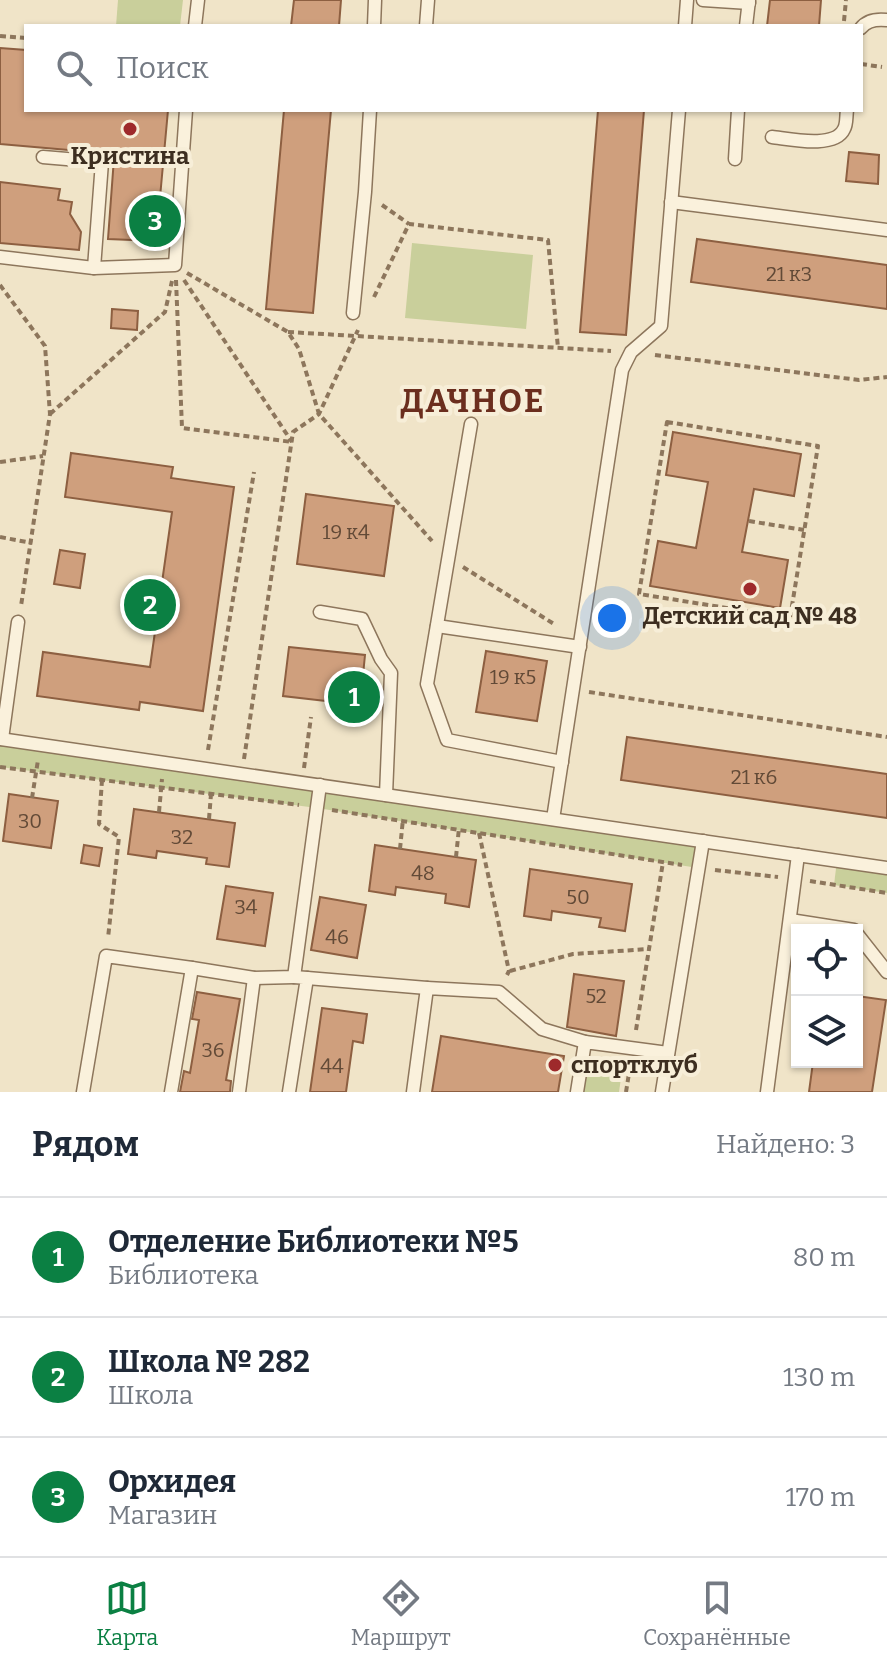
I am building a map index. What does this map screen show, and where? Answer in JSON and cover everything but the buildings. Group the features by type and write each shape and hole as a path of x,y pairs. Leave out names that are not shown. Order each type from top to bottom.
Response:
{"lane":[{"path":"195,24 198,0"},
{"path":"374,24 375,0"},
{"path":"426,24 428,0"},
{"path":"685,24 687,0"},
{"path":"703,0 749,2 746,24"},
{"path":"863,25 877,19 887,20"},
{"path":"0,257 94,268 175,265 186,112"},
{"path":"358,317 370,112"},
{"path":"553,819 622,370 631,352 661,326 679,112"},
{"path":"735,159 738,112"},
{"path":"772,137 820,142 839,136 845,128 847,112"},
{"path":"43,157 102,162 94,268"},
{"path":"671,202 887,230"},
{"path":"471,424 427,684 447,740 562,762"},
{"path":"320,612 362,619 391,673 386,795"},
{"path":"18,622 1,739 887,868"},
{"path":"437,626 580,647"},
{"path":"289,1092 320,785"},
{"path":"662,1092 703,841"},
{"path":"767,1092 798,855"},
{"path":"790,920 812,924"},
{"path":"863,942 887,972"},
{"path":"83,1092 106,956 254,978 300,978 499,992 542,1029 585,1042 668,1053"},
{"path":"171,1092 192,968"},
{"path":"239,1092 254,978"},
{"path":"413,1092 427,988"},
{"path":"577,1092 585,1042"}],"path":[{"path":"843,24 846,0"},
{"path":"0,36 24,38"},
{"path":"863,64 882,67"},
{"path":"374,198 409,224 548,240 558,348"},
{"path":"369,307 409,224"},
{"path":"175,265 288,332 299,349 319,414 448,559 553,623 560,645"},
{"path":"50,414 165,312 175,265"},
{"path":"175,265 292,442"},
{"path":"175,265 182,428 292,442"},
{"path":"0,285 45,346 50,414 18,622"},
{"path":"242,774 293,432 319,414 355,335 358,317"},
{"path":"288,332 355,335"},
{"path":"667,422 818,446 804,530 790,618 639,594 667,422"},
{"path":"0,462 43,456"},
{"path":"209,819 209,769 254,472"},
{"path":"749,521 804,530"},
{"path":"0,537 32,543"},
{"path":"578,690 887,737"},
{"path":"301,782 311,717"},
{"path":"32,798 40,745"},
{"path":"159,812 164,763"},
{"path":"0,767 317,808 698,868 887,893"},
{"path":"102,780 99,824 119,837 110,922"},
{"path":"400,849 405,797"},
{"path":"456,857 462,806"},
{"path":"479,833 509,971 499,992"},
{"path":"626,1092 663,862"},
{"path":"509,971 573,954 649,949"}],"green space":[{"path":"118,0 183,0 180,24 116,24"},
{"path":"412,243 533,255 526,329 405,318"},
{"path":"0,739 703,841 698,868 317,808 0,767"},
{"path":"837,860 887,868 887,893 834,885"},
{"path":"591,1060 623,1064 619,1092 583,1092 587,1063"}],"place":[{"name":"Кристина","path":"130,129"},
{"name":"Орхидея","path":"155,221"},
{"name":"Детский сад № 48","path":"750,589"},
{"name":"Школа № 282","path":"150,605"},
{"name":"Отделение Библиотеки №5","path":"354,697"},
{"name":"спортклуб","path":"555,1065"}],"district":[{"name":"ДАЧНОЕ","path":"473,401"}]}
